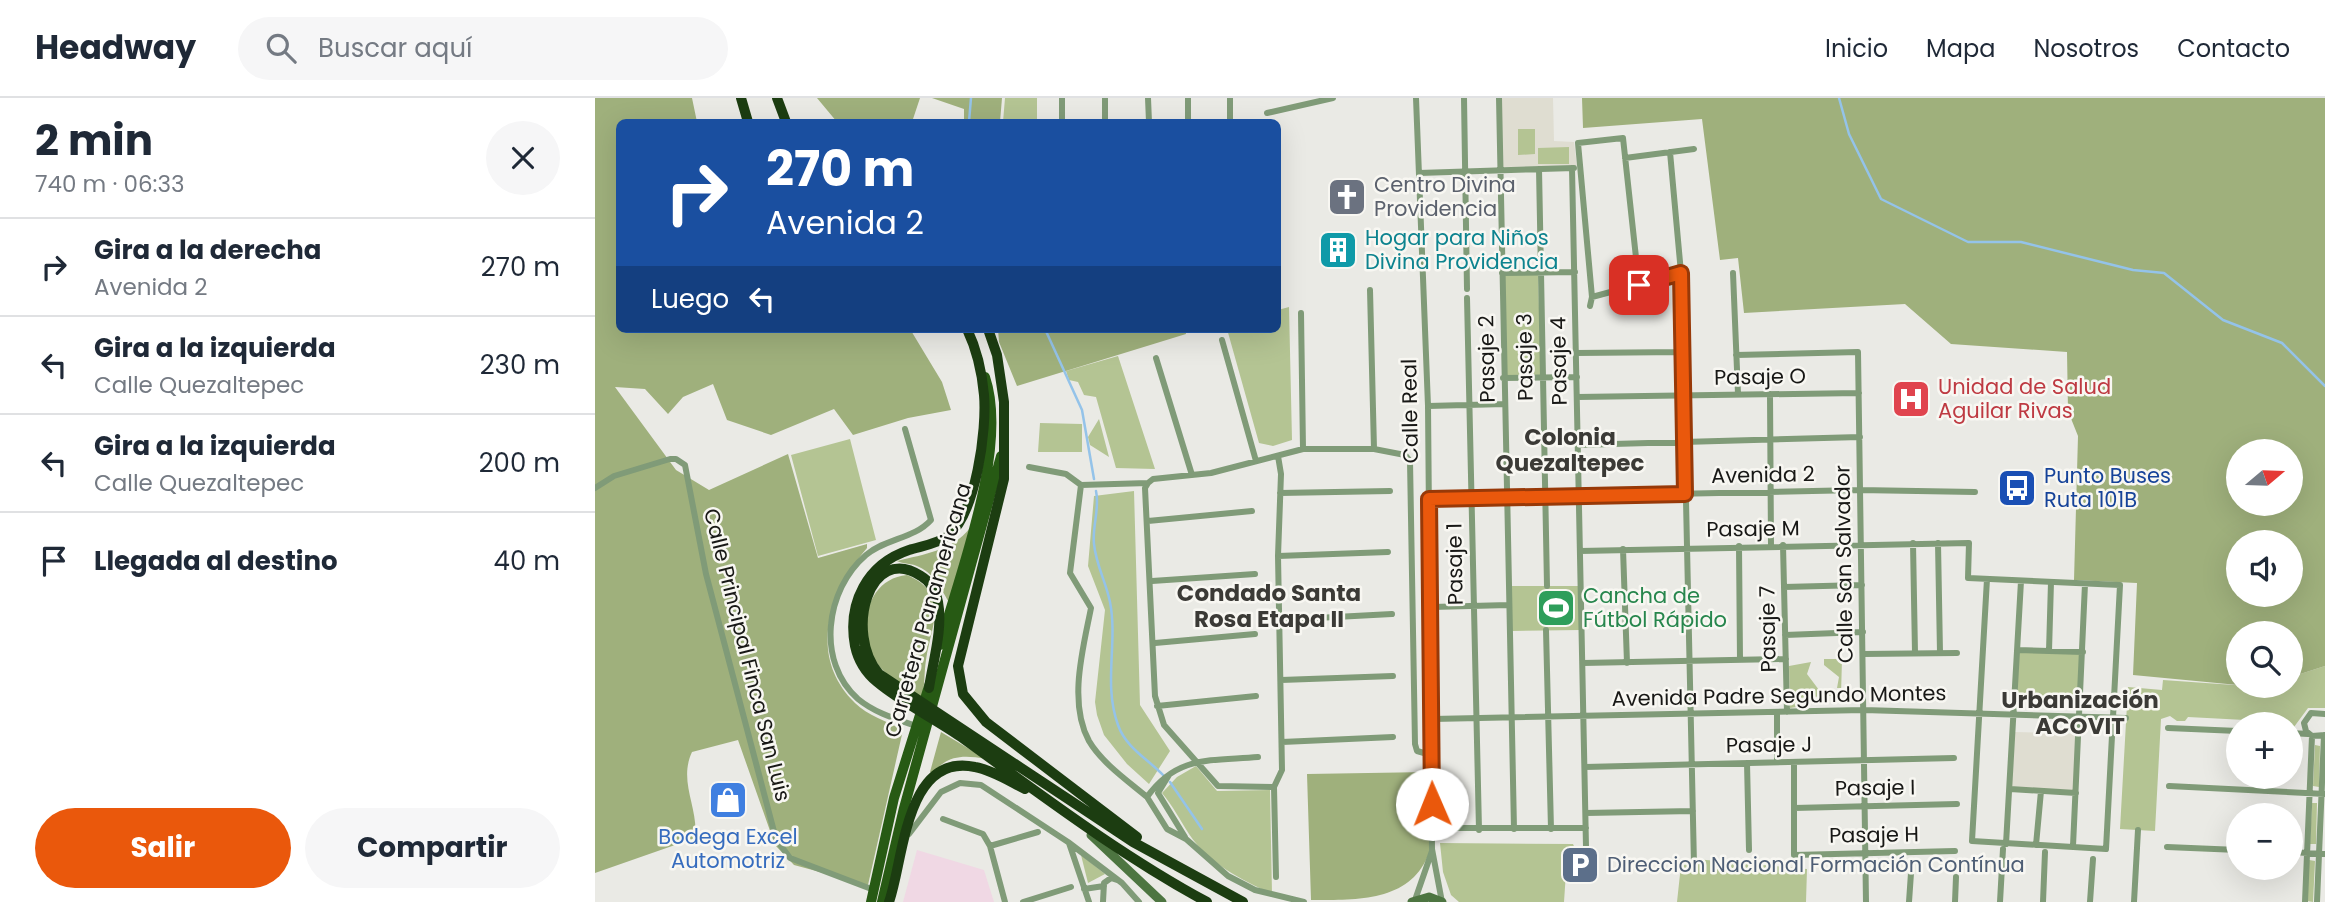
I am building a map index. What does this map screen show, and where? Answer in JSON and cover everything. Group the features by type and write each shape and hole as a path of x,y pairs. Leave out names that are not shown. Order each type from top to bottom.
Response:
{"highway":[{"path":"741,98 747,119"},
{"path":"777,98 785,119"},
{"name":"Carretera Panamericana","path":"969,333 978,357"},
{"name":"Carretera Panamericana","path":"989,333 997,355 1003,394 1002,446"},
{"path":"978,357 984,398 983,430 975,476 958,525 941,539 908,550 878,566 867,578 857,602 854,627 858,654 875,680 1133,842 1242,900"},
{"path":"1002,446 1004,479 958,657 958,676 963,694 975,711 998,732 1185,871"},
{"path":"898,692 869,660 862,642 862,623 870,588 883,575 901,569 918,574 936,594 939,622 929,688"},
{"path":"957,730 1049,800 1207,902"},
{"path":"889,902 917,796 930,781 949,769 978,767 1049,800"}],"main road":[{"name":"Carretera Panamericana","path":"871,902 894,798 929,688 992,440 992,402 978,357"},
{"name":"Carretera Panamericana","path":"882,902 904,808 1002,446"}],"street":[{"path":"1062,98 1062,119"},
{"path":"1105,98 1105,119"},
{"path":"1148,98 1149,119"},
{"path":"1188,98 1188,119"},
{"path":"1230,98 1230,119"},
{"path":"1267,113 1332,98"},
{"name":"Calle Real","path":"1416,98 1428,406 1433,719 1432,849 1442,902"},
{"path":"1464,98 1467,289"},
{"name":"Pasaje 2","path":"1499,98 1514,829"},
{"path":"1590,306 1593,297 1576,168 1578,143 1623,138 1639,285"},
{"path":"1625,158 1694,149"},
{"path":"1670,152 1681,273 1694,864"},
{"path":"1419,173 1576,168"},
{"name":"Pasaje 4","path":"1576,168 1574,272 1586,847"},
{"name":"Pasaje 3","path":"1539,169 1547,586"},
{"path":"1502,272 1574,272"},
{"path":"1593,297 1681,273"},
{"path":"1733,273 1738,394"},
{"path":"1370,290 1374,449"},
{"name":"Pasaje 1","path":"1467,298 1479,830"},
{"path":"1301,313 1303,449"},
{"path":"1222,340 1255,461"},
{"path":"1576,353 1683,352"},
{"name":"Calle San Salvador","path":"1736,355 1858,352 1866,902"},
{"path":"1156,358 1192,475"},
{"path":"1504,378 1577,377"},
{"name":"Pasaje O","path":"1577,397 1859,393"},
{"path":"1770,394 1771,546"},
{"path":"1428,406 1505,404"},
{"path":"905,429 931,520 913,533 877,547 855,565 837,598 830,636 835,664 853,693 880,713 916,726"},
{"path":"1578,445 1860,437"},
{"path":"1029,467 1066,474 1081,485 1147,483 1153,479 1212,473 1303,449 1374,449 1405,455 1410,461 1415,735 1417,751 1431,755"},
{"path":"1276,877 1274,787 1282,770 1278,456"},
{"name":"Calle Principal Finca San Luis","path":"595,488 614,476 676,458 685,465 709,586 776,839 790,858 874,890"},
{"path":"1147,483 1157,706 1164,725 1218,786 1274,787"},
{"path":"1081,485 1071,576 1091,608 1081,661 1080,718 1090,741 1107,762 1147,797 1167,829 1186,839 1235,880 1255,890 1304,902"},
{"name":"Avenida 2","path":"1429,499 1859,490 1973,491"},
{"path":"1280,493 1389,491"},
{"path":"1148,521 1252,511"},
{"path":"1938,543 1940,653"},
{"name":"Pasaje M","path":"1580,551 1969,543 1968,578 1987,579"},
{"path":"1913,544 1915,653"},
{"name":"Pasaje 7","path":"1783,545 1787,712"},
{"path":"1739,546 1740,660"},
{"path":"1623,549 1627,663"},
{"path":"1278,556 1388,552"},
{"path":"1152,581 1255,573"},
{"path":"1987,579 2120,585 2106,849 2004,846 1972,841 1987,579"},
{"path":"2000,902 2015,713 2021,581"},
{"path":"2049,651 2051,582"},
{"path":"2073,846 2085,584"},
{"path":"1784,586 1862,585"},
{"path":"1431,607 1509,605"},
{"path":"1279,620 1392,614"},
{"path":"1546,630 1551,829"},
{"path":"1785,635 1863,632"},
{"path":"1155,643 1255,634"},
{"path":"2018,650 2083,652"},
{"path":"1863,654 1957,653"},
{"path":"1583,663 1786,659"},
{"path":"1281,680 1393,676"},
{"path":"1157,706 1256,696"},
{"name":"Avenida Padre Segundo Montes","path":"1433,719 1864,710 2114,716 2126,719"},
{"path":"2305,902 2310,735 2304,723 2308,715 2315,711 2325,714"},
{"path":"1777,712 1777,762"},
{"path":"2168,728 2226,730"},
{"path":"2303,734 2325,735 2322,854 2316,902"},
{"path":"1282,742 1392,737"},
{"path":"1147,797 1171,769 1196,762 1258,757"},
{"name":"Pasaje J","path":"1585,767 1954,758"},
{"path":"1794,762 1794,808"},
{"path":"1747,763 1749,850"},
{"path":"1171,769 1158,793 1186,839"},
{"path":"904,842 935,797 947,788 965,783 986,787 1068,842 1122,883 1139,902"},
{"path":"2169,786 2323,794"},
{"path":"2010,789 2076,793"},
{"path":"2036,845 2041,791"},
{"name":"Pasaje I","path":"1794,808 1957,804"},
{"name":"Pasaje H","path":"1794,808 1794,855 1955,851"},
{"path":"1586,813 1693,811"},
{"path":"1067,812 1162,902"},
{"path":"943,819 977,830 990,846 1005,902"},
{"path":"1433,828 1586,828"},
{"path":"2134,902 2138,830"},
{"path":"990,846 1038,832"},
{"path":"1068,842 1089,902"},
{"path":"2167,847 2226,849"},
{"name":"Calle Real","path":"1413,901 1432,849"},
{"path":"2043,902 2045,852"},
{"path":"2303,853 2322,854"},
{"path":"2090,902 2093,859"},
{"path":"1909,902 1911,873"},
{"path":"1955,902 1956,877"},
{"path":"1084,890 1104,886 1111,878 1122,883"},
{"path":"1103,902 1104,886"},
{"path":"1023,902 1071,887"},
{"path":"1413,901 1429,897 1442,902"}],"shaded area":[{"path":"1501,98 1553,98 1554,141 1574,142 1577,166 1502,167"},
{"path":"2015,732 2078,734 2075,791 2011,787"},
{"path":"917,850 984,870 994,902 903,902"}],"green space":[{"path":"595,98 692,98 696,119 616,119 616,333 912,333 942,382 951,410 908,418 853,435 834,409 771,435 727,420 713,384 683,397 668,414 645,389 615,387 676,470 709,490 788,454 818,558 867,544 842,585 834,604 828,645 831,665 840,685 855,703 872,715 903,730 868,885 794,865 775,845 738,740 692,752 687,774 695,838 595,873"},
{"path":"817,98 920,98 913,119 834,119"},
{"path":"932,98 1002,98 1000,119 964,119 964,109"},
{"path":"1005,98 1037,98 1037,119 1003,119"},
{"path":"1582,98 2325,98 2325,666 2303,673 2303,621 2226,621 2226,684 2133,675 2137,583 2074,580 2078,436 2068,411 2067,352 1951,344 1905,304 1744,313 1738,258 1720,260 1702,119 1583,128"},
{"path":"1518,129 1535,129 1535,154 1518,155"},
{"path":"1569,147 1569,164 1538,164 1538,148"},
{"path":"1504,274 1538,275 1541,375 1506,376"},
{"path":"1289,307 1292,440 1273,446 1259,443 1228,333 1281,333 1281,309"},
{"path":"998,333 1186,334 1017,386 999,342"},
{"path":"1118,356 1155,469 1116,468 1096,397 1084,395 1078,382 1069,380 1066,371"},
{"path":"1099,419 1109,457 1090,445 1088,437"},
{"path":"1040,423 1082,424 1082,452 1038,452"},
{"path":"850,439 876,540 818,556 791,455"},
{"path":"1134,491 1140,705 1170,751 1149,784 1127,764 1104,735 1097,715 1095,702 1105,610 1088,566 1094,496"},
{"path":"970,528 949,602 937,582 925,570 897,561 946,547"},
{"path":"907,575 921,583 934,601 934,623 922,698 884,672 875,660 867,634 866,621 874,595 893,579"},
{"path":"1511,586 1579,586 1580,630 1512,631"},
{"path":"2019,651 2081,653 2079,700 2017,697"},
{"path":"1824,659 1842,659 1841,695 1797,698 1797,707 1790,708 1789,666 1811,662 1807,674 1822,694 1840,694 1841,688 1837,688 1839,677 1824,665"},
{"path":"2325,666 2325,708 2308,708 2303,715 2303,712 2226,712 2226,719 2188,717 2185,721 2177,721 2170,716 2161,719 2155,831 2120,829 2128,687 2162,690 2163,680 2226,684 2226,698 2303,698 2303,673"},
{"path":"941,732 986,759 957,758 944,763 933,773 930,772"},
{"path":"2315,745 2320,746 2319,787 2313,786"},
{"path":"1196,766 1217,791 1270,790 1272,894 1238,877 1206,854 1162,793 1177,777"},
{"path":"1429,772 1431,847 1423,865 1412,878 1399,888 1366,898 1311,900 1307,774"},
{"path":"2312,803 2317,803 2316,844 2310,844"},
{"path":"1440,843 1573,844 1577,853 1567,857 1564,902 1459,902 1451,895 1443,872"},
{"path":"1081,855 1105,874 1088,883"},
{"path":"1695,859 1807,869 1806,902 1677,902 1681,865 1693,864"},
{"path":"2309,860 2315,861 2313,902 2307,901"}],"waterway":[{"path":"969,119 971,98"},
{"path":"1839,98 1849,134 1881,199 1968,242 2021,242 2133,270 2164,273 2223,320 2282,343 2325,386"},
{"path":"1047,333 1082,410 1094,479"},
{"path":"1096,491 1094,544 1112,617 1111,679 1114,710 1126,740 1164,776"},
{"path":"1170,782 1202,829"}],"place":[{"name":"Centro Divina Providencia","path":"1347,197"},
{"name":"Hogar para Niños Divina Providencia","path":"1338,250"},
{"name":"Unidad de Salud Aguilar Rivas","path":"1911,399"},
{"name":"Punto Buses Ruta 101B","path":"2017,488"},
{"name":"Cancha de Fútbol Rápido","path":"1556,608"},
{"name":"Bodega Excel Automotriz","path":"728,800"},
{"name":"Direccion Nacional Formación Contínua","path":"1580,865"}],"district":[{"name":"Colonia Quezaltepec","path":"1570,450"},
{"name":"Condado Santa Rosa Etapa II","path":"1269,606"},
{"name":"Urbanización ACOVIT","path":"2080,713"}],"route":[{"path":"1432,804 1429,499 1685,494 1681,273 1639,285"}]}
